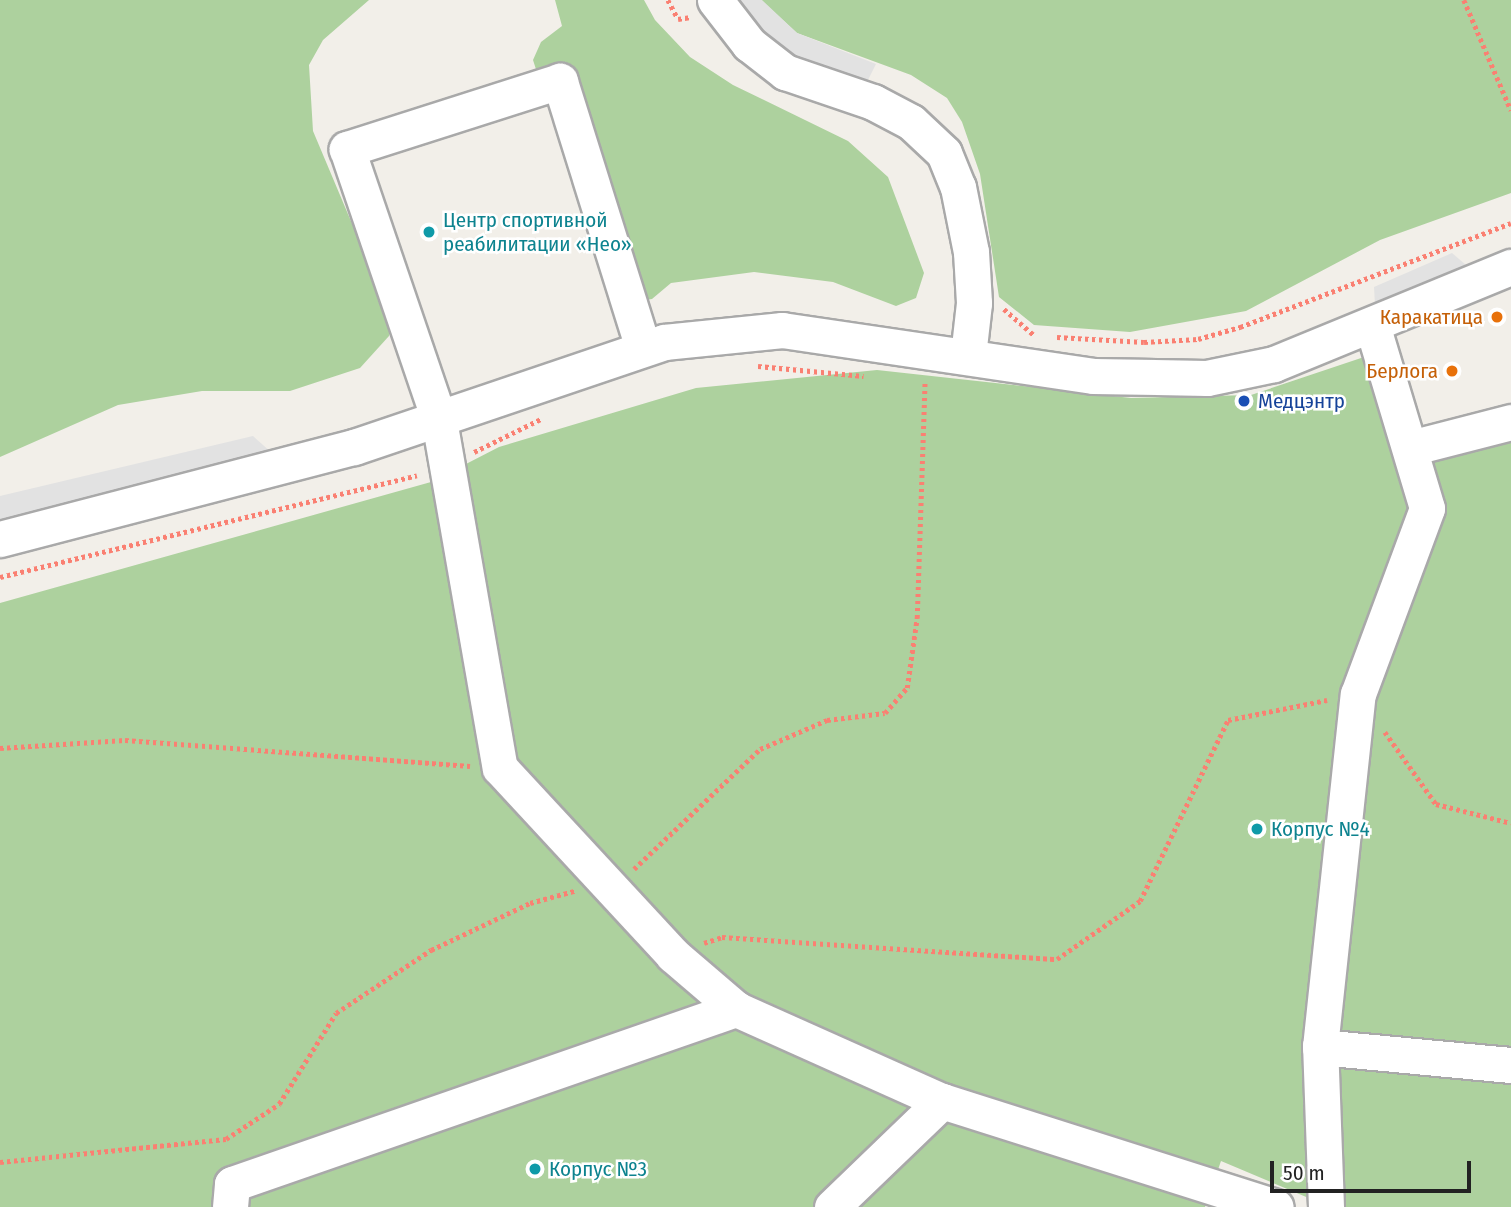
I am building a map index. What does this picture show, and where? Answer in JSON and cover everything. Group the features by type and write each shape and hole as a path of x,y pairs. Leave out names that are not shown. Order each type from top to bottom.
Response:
{"street":[{"path":"706,12 785,72 873,102 911,122 944,153 958,187 971,252 974,303 968,356"},
{"path":"643,348 559,81 347,149 439,420 500,768 673,955 736,1009 942,1101 1276,1207"},
{"path":"0,539 355,447 643,348 709,335 782,330 1093,376 1207,378 1274,364 1511,267"},
{"path":"1326,1207 1320,1047 1358,694 1427,508 1372,325"},
{"path":"1410,448 1511,422"},
{"path":"230,1207 232,1184 736,1009"},
{"path":"1320,1047 1511,1065"},
{"path":"832,1207 942,1101"}],"path":[{"path":"668,0 678,19 706,12"},
{"path":"1464,0 1511,110"},
{"path":"1001,306 1035,336 1144,342 1198,339 1252,323 1511,223"},
{"path":"0,1163 226,1139 279,1104 336,1013 431,950 530,903 625,877 760,749 827,720 885,713 907,688 917,618 925,381"},
{"path":"698,944 722,937 1057,959 1140,901 1228,720 1358,694 1436,804 1511,823"},
{"path":"0,748 125,740 500,768"}],"green space":[{"path":"0,0 369,0 323,40 309,65 313,131 393,321 389,336 360,368 290,391 202,391 118,405 0,457"},
{"path":"555,0 644,0 655,20 690,57 733,85 848,141 888,177 924,273 916,298 896,306 833,282 754,272 671,283 652,299 633,302 606,286 533,60 541,42 562,26"},
{"path":"761,0 1511,0 1511,193 1380,240 1246,311 1130,332 1034,325 999,297 980,174 962,122 947,98 911,75 797,33"},
{"path":"1376,353 1406,459 1511,439 1511,1207 1330,1207 1221,1161 1205,1207 0,1207 0,603 431,482 499,447 696,388 877,370 1131,398 1251,395"}],"shaded area":[{"path":"732,0 762,0 797,33 876,64 865,86 784,54"},
{"path":"1452,253 1466,265 1375,305 1374,287"},
{"path":"253,436 272,453 0,522 0,496"}],"place":[{"name":"Центр спортивной реабилитации «Нео»","path":"429,232"},
{"name":"Каракатица","path":"1497,317"},
{"name":"Берлога","path":"1452,371"},
{"name":"Медцэнтр","path":"1244,401"},
{"name":"Корпус №4","path":"1257,829"},
{"name":"Корпус №3","path":"535,1169"}]}
